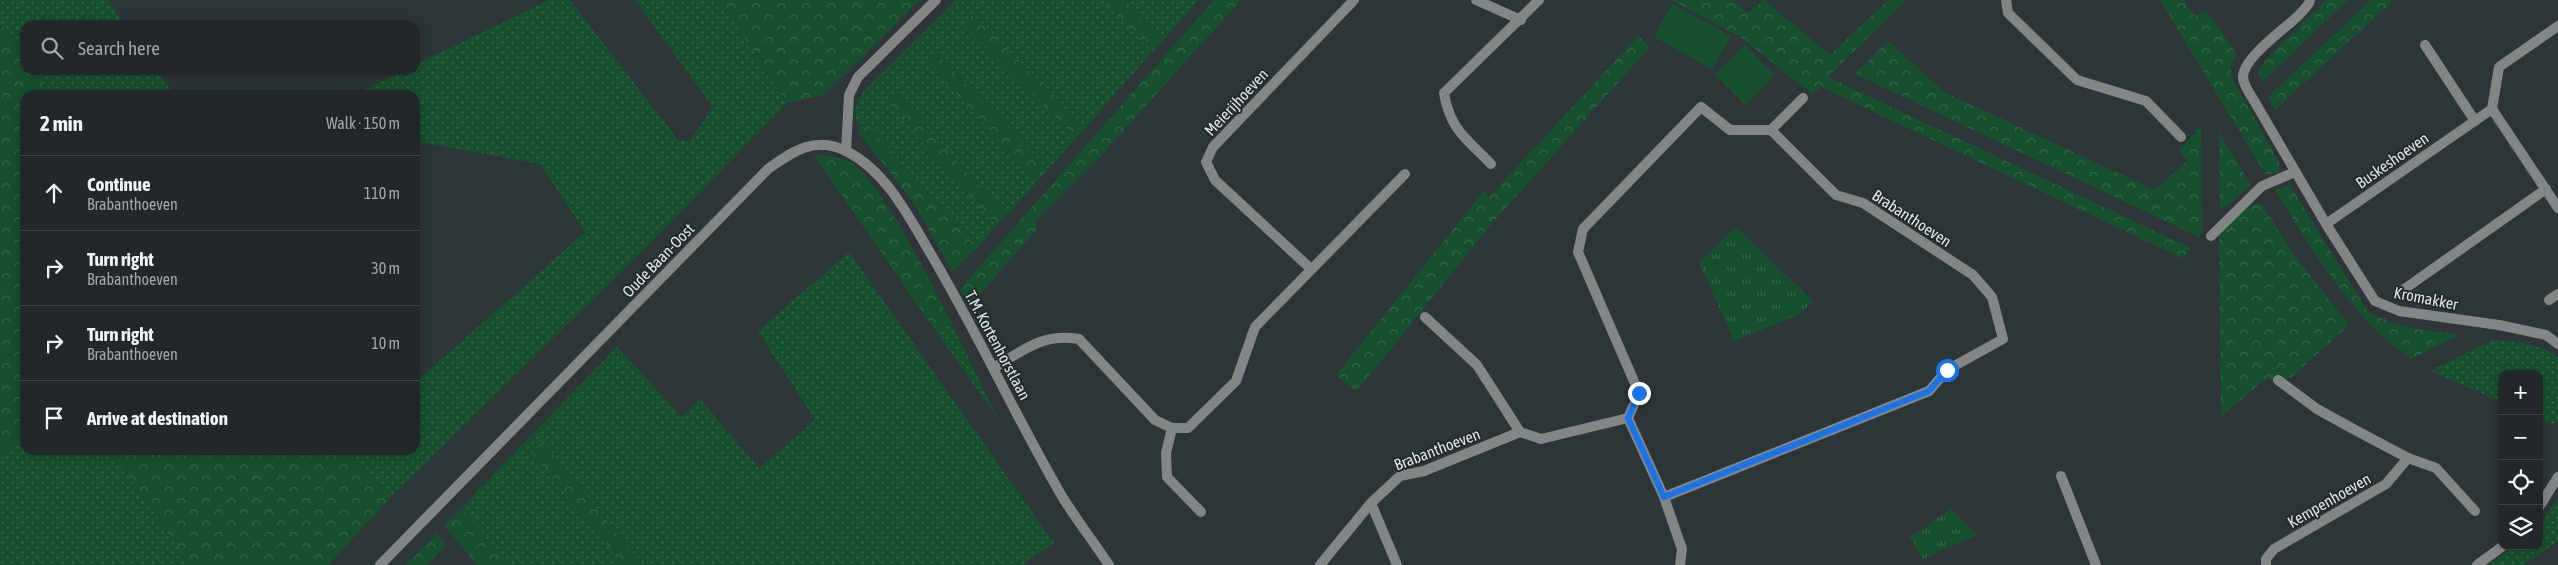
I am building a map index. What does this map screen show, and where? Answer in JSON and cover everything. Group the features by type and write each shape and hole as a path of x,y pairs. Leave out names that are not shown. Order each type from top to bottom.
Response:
{"street":[{"path":"846,151 849,95 858,77 936,0"},
{"name":"Meierijhoeven","path":"1311,269 1215,180 1206,162 1213,146 1354,0"},
{"path":"1476,0 1520,20"},
{"path":"1492,164 1457,129 1448,114 1444,93 1539,0"},
{"path":"2006,0 2008,13 2077,80 2146,101 2181,137"},
{"name":"Kromakker","path":"2310,0 2309,4 2296,18 2252,58 2245,67 2243,78 2326,224 2375,301 2399,311 2499,325 2546,335 2558,344"},
{"path":"2558,26 2499,67 2492,109 2558,208"},
{"path":"2425,45 2474,121"},
{"path":"1680,565 1682,549 1664,497 1628,418 1639,393 1578,252 1583,229 1701,107 1730,130 1771,130 1803,98"},
{"name":"Buskeshoeven","path":"2326,224 2492,109"},
{"name":"Brabanthoeven","path":"1664,497 1929,391 1947,370 2003,339 1992,297 1973,275 1863,203 1836,195 1771,130"},
{"name":"Oude Baan-Oost","path":"380,565 768,169 795,150 814,145 829,145 846,151"},
{"name":"T.M. Kortenhorstlaan","path":"846,151 867,164 891,192 950,286 1060,494 1109,565"},
{"path":"2211,236 2262,186 2296,172"},
{"path":"994,368 1035,342 1061,336 1079,339 1155,420 1172,428 1188,428 1236,381 1255,326 1406,174"},
{"path":"2403,290 2546,189"},
{"path":"2549,300 2558,294"},
{"path":"1425,316 1477,365 1520,432 1541,438 1628,418"},
{"path":"2278,380 2317,409 2408,458 2436,468 2475,511"},
{"path":"1172,428 1166,453 1167,477 1201,512"},
{"name":"Brabanthoeven","path":"1320,565 1371,503 1400,476 1424,472 1520,432"},
{"name":"Kempenhoeven","path":"2266,565 2266,559 2274,549 2386,484 2408,458"},
{"path":"2062,476 2096,565"},
{"path":"2540,505 2558,477"},
{"path":"1371,503 1397,565"},
{"path":"2477,565 2498,550"}],"green space":[{"path":"0,0 108,0 122,20 20,20 20,50 0,23"},
{"path":"549,0 570,0 679,141 690,141 713,107 635,0 720,0 787,103 648,245 391,497 351,455 420,455 420,379 585,232 540,164 420,142 420,90 364,90 396,75 420,75 420,63"},
{"path":"720,0 920,0 824,95 787,103"},
{"path":"956,0 1103,0 1152,52 1086,127 973,14 965,25 1076,138 1048,169 935,52 926,62 1038,181 1006,216 896,93 887,102 996,226 977,248 865,122 859,128 855,113 856,104 864,91"},
{"path":"1103,0 1124,0 1163,41 1152,52"},
{"path":"1124,0 1198,0 1163,41"},
{"path":"1214,0 1241,0 1098,159 1036,221 1037,229 969,307 960,289"},
{"path":"1671,0 1733,0 1747,13 1764,0 1830,55 1888,0 1906,0 1828,77 2191,248 2182,258 1821,87 1812,94 1739,36"},
{"path":"2160,0 2184,0 2194,16 2207,11 2237,55 2231,65 2231,76 2279,162 2279,172 2266,175"},
{"path":"2326,0 2348,0 2261,83 2259,71 2268,57"},
{"path":"2371,0 2394,0 2275,110 2268,97"},
{"path":"1672,4 1731,36 1712,69 1654,37"},
{"path":"973,14 1086,127 1076,138 965,25"},
{"path":"0,23 20,50 20,75 39,75 49,90 20,90 20,437 0,457"},
{"path":"1638,36 1650,47 1494,221 1356,392 1336,375 1484,191 1489,197"},
{"path":"1888,41 1944,92 2152,189 2158,188 2187,161 2179,150 2201,126 2202,232 2199,237 1855,74"},
{"path":"1745,45 1775,75 1745,105 1715,75"},
{"path":"935,52 1048,169 1038,181 926,62"},
{"path":"39,75 160,75 171,90 49,90"},
{"path":"895,93 1006,216 996,226 887,102"},
{"path":"865,122 977,248 952,272 915,205 859,133 859,128"},
{"path":"2219,132 2251,185 2220,211"},
{"path":"813,154 847,160 859,169 873,186 919,260 951,322 937,333"},
{"path":"2290,185 2368,312 2400,325 2459,335 2411,359 2390,342 2370,324 2335,282 2275,190"},
{"path":"2261,203 2292,252 2349,325 2294,375 2279,385 2268,377 2221,416 2219,231 2250,206"},
{"path":"1736,227 1813,301 1800,314 1734,341 1699,262"},
{"path":"849,252 1054,543 1022,565 643,565 543,442 532,453 623,565 509,565 461,508 617,347 682,417 700,399 759,468 815,420 758,331"},
{"path":"951,322 998,419 937,333"},
{"path":"2493,340 2527,344 2543,349 2558,357 2558,421 2554,424 2543,420 2543,370 2498,370 2498,400 2430,371"},
{"path":"20,437 20,455 114,455 191,565 0,565 0,457"},
{"path":"543,442 643,565 623,565 532,453"},
{"path":"114,455 351,455 391,497 328,565 191,565"},
{"path":"2558,498 2558,541 2523,565 2488,565 2510,550 2543,550 2543,520"},
{"path":"461,508 509,565 477,565 444,525"},
{"path":"1951,508 1977,535 1923,559 1909,536 1924,529"},
{"path":"437,533 446,545 427,565 406,565"}],"route":[{"path":"1639,393 1628,418 1664,497 1929,391 1947,370"}]}
